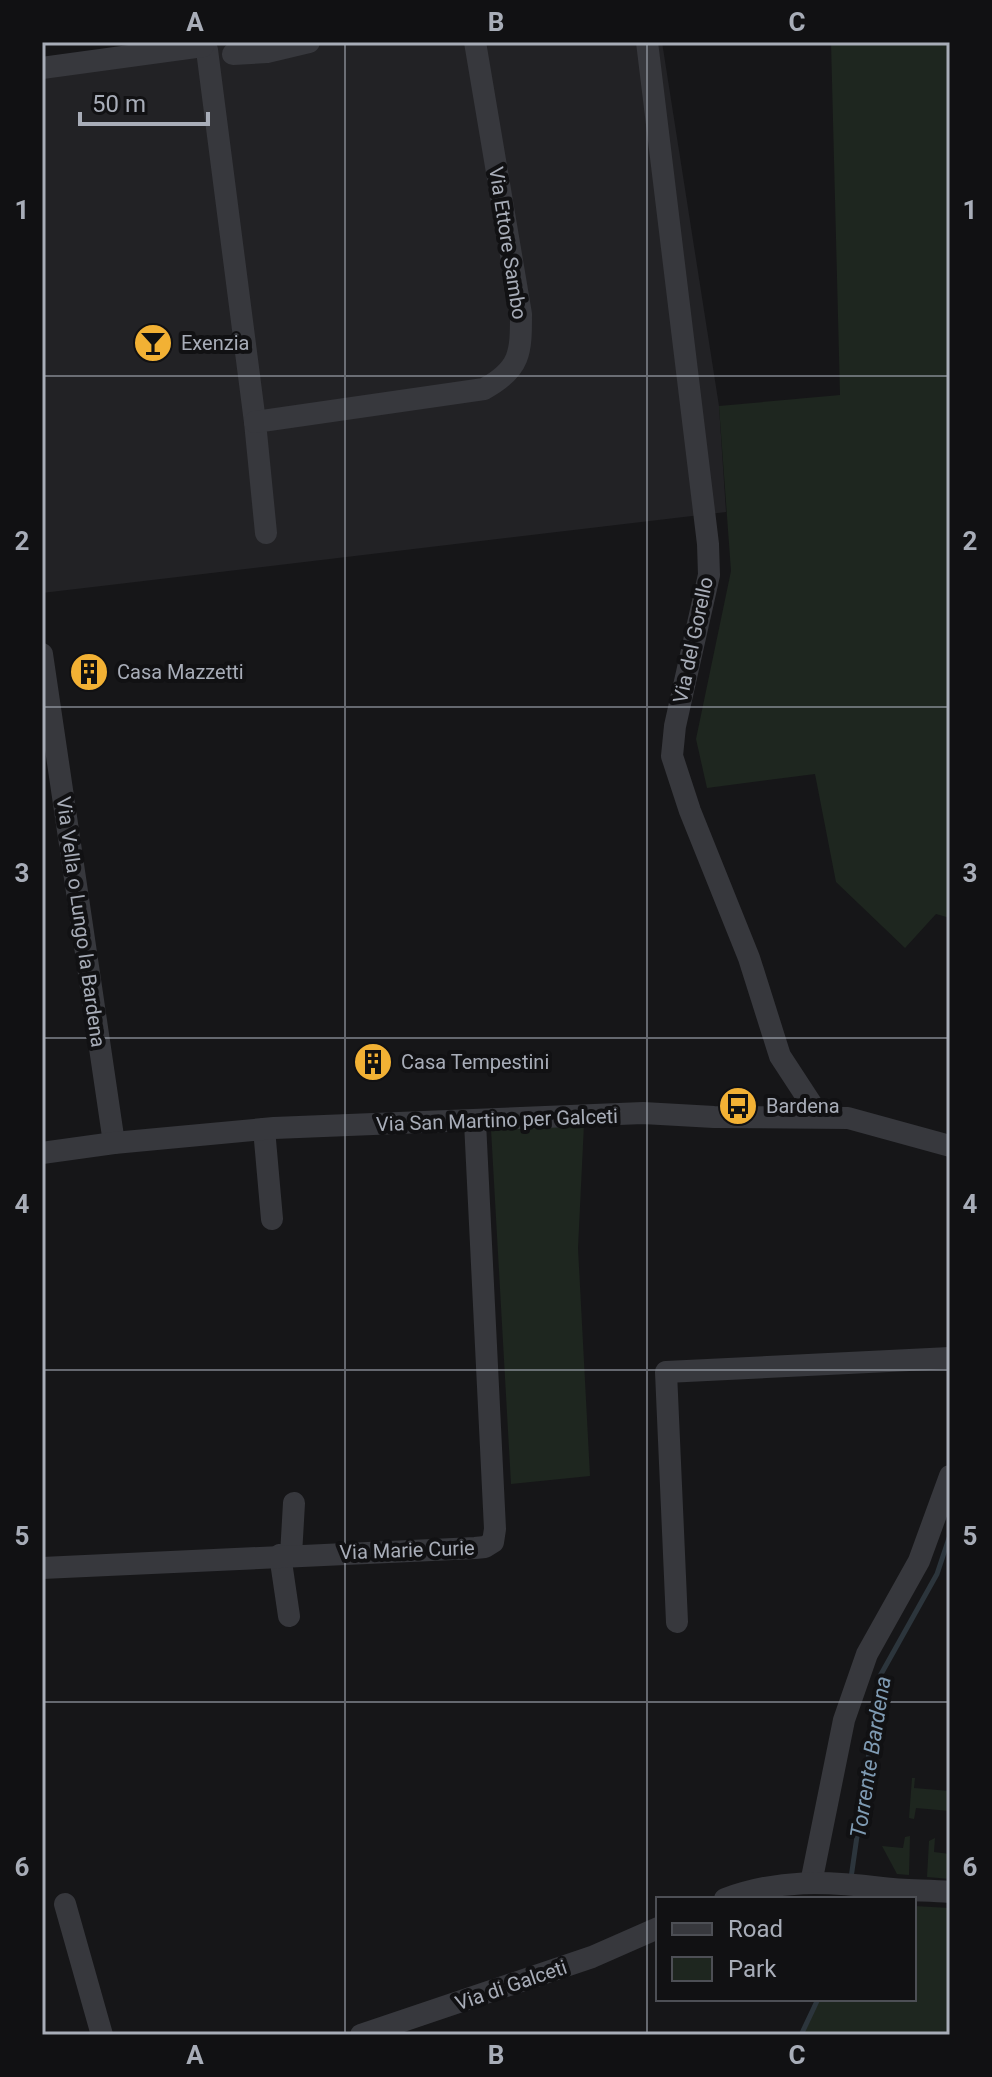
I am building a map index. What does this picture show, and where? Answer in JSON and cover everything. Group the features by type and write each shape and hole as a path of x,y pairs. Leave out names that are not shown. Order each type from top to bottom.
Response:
{"street":[{"path":"42,68 210,50 267,52 306,42"},
{"name":"Via Ettore Sambo","path":"255,422 484,389 499,381 514,365 521,351 521,314 475,42"},
{"name":"Via del Gorello","path":"647,42 708,544 709,575 675,726 672,756 690,811 749,958 780,1056 812,1105 815,1117"},
{"path":"210,50 266,533"},
{"name":"Via Vella o Lungo la Bardena","path":"42,654 114,1143"},
{"name":"Via San Martino per Galceti","path":"42,1153 264,1129 643,1113 848,1118 950,1146"},
{"name":"Via Marie Curie","path":"42,1568 475,1548 485,1547 495,1539 475,1122"},
{"path":"264,1129 272,1219"},
{"path":"677,1622 666,1372 950,1358"},
{"path":"822,1882 844,1720 867,1654 919,1561 950,1476"},
{"path":"289,1616 286,1555 294,1503"},
{"path":"731,1897 788,1883 822,1882 950,1892"},
{"path":"65,1904 102,2035"},
{"name":"Via di Galceti","path":"361,2035 592,1957 656,1929"}],"shaded area":[{"path":"162,42 662,42 719,406 726,512 42,593 42,59"}],"green space":[{"path":"831,42 950,42 950,918 936,914 905,948 836,882 815,774 707,788 696,739 731,571 719,406 840,395"},
{"path":"584,1124 578,1248 590,1476 511,1484 491,1129"},
{"path":"912,1778 915,1778 914,1788 950,1791 950,1811 916,1808 914,1819 909,1818"},
{"path":"910,1836 909,1875 897,1874 882,1846 903,1848 905,1837"},
{"path":"935,1838 934,1852 950,1854 950,1879 927,1877 929,1841"},
{"path":"916,1906 950,1908 950,2035 801,2035 817,2001 916,2001"}],"waterway":[{"name":"Torrente Bardena","path":"851,1878 880,1676 937,1574 950,1535"},
{"name":"Torrente Bardena","path":"801,2035 817,2001"}],"place":[{"name":"Exenzia","path":"153,343"},
{"name":"Casa Mazzetti","path":"89,672"},
{"name":"Casa Tempestini","path":"373,1062"},
{"name":"Bardena","path":"738,1106"}]}
